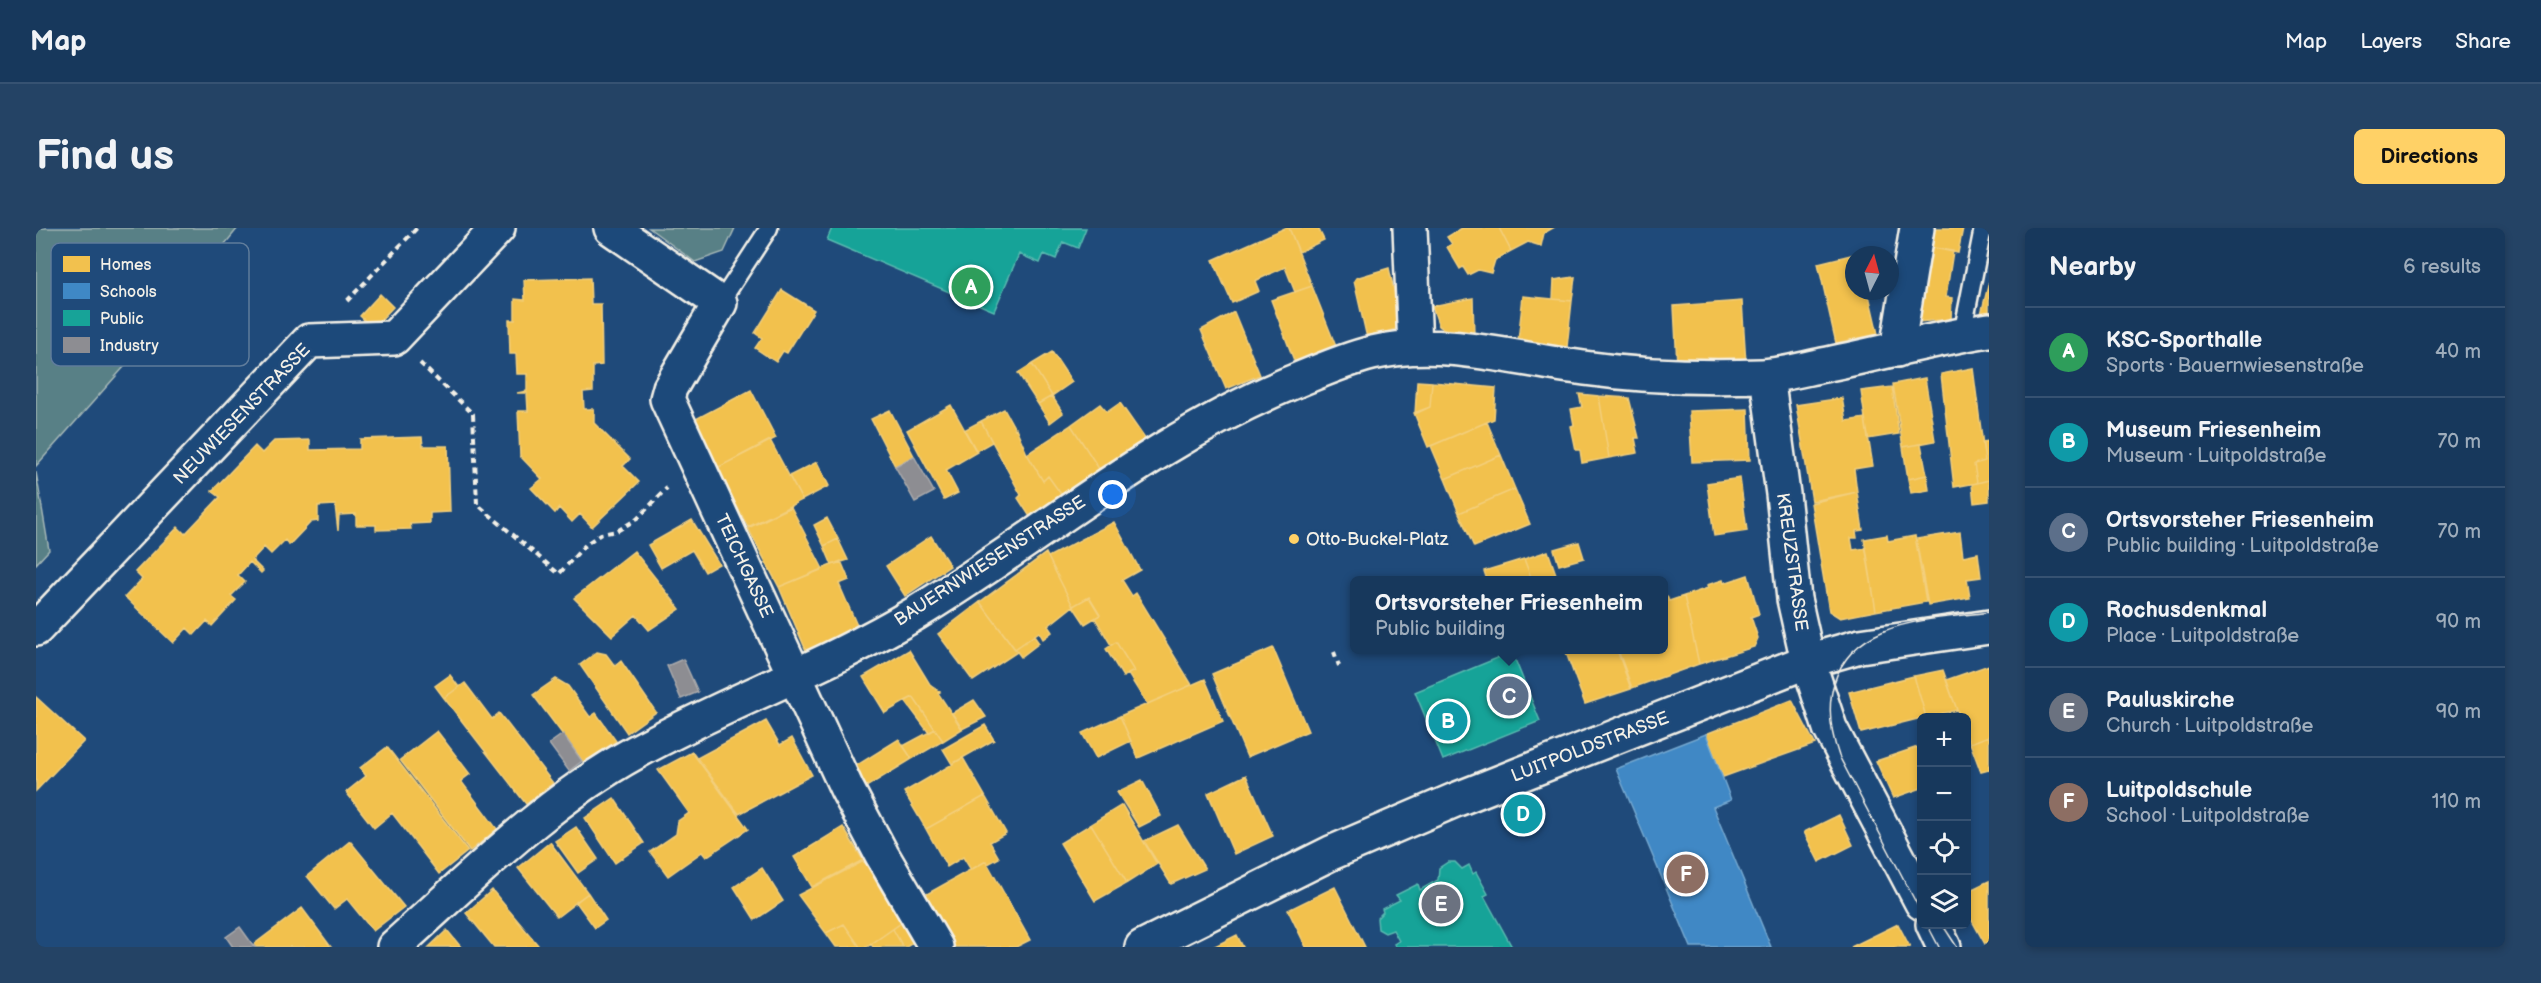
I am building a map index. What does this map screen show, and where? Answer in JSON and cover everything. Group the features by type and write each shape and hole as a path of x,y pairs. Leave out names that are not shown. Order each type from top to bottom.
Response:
{"street":[{"path":"394,338 498,228"},
{"path":"611,228 720,303"},
{"path":"1410,228 1414,347"},
{"path":"1897,350 1917,228"},
{"name":"TEICHGASSE","path":"720,303 670,388 667,399 847,789 882,855 936,947"},
{"name":"BAUERNWIESENSTRASSE","path":"394,947 553,806 632,754 716,710 795,677 915,614 1118,477 1232,409 1324,369 1371,354 1414,347 1441,346 1587,369 1682,375 1767,376 1975,332"},
{"name":"NEUWIESENSTRASSE","path":"36,629 309,341 394,338"},
{"name":"KREUZSTRASSE","path":"1767,376 1794,599 1808,661 1830,728 1917,893"},
{"name":"LUITPOLDSTRASSE","path":"1142,947 1341,849 1455,800 1808,661 1860,646 1989,627"},
{"path":"1935,929 1944,947"}],"lane":[{"path":"720,303 769,228"},
{"path":"1975,332 1983,228"}],"path":[{"path":"309,341 417,228"},
{"path":"394,338 474,414 477,504 559,574 586,544 601,534 616,531 637,519 694,459"},
{"path":"1334,652 1339,666"}],"green space":[{"path":"36,228 238,228 226,243 51,243 51,366 125,366 36,466"},
{"path":"649,228 735,228 724,252 695,262"},
{"path":"36,472 49,550 36,564"}],"building: Homes":[{"path":"1289,228 1312,286 1295,292 1285,267 1255,281 1259,291 1232,303 1213,260"},
{"path":"1289,228 1318,228 1324,240 1299,252"},
{"path":"1462,228 1499,228 1511,251 1495,260 1491,273 1478,270 1468,275 1463,267 1460,269 1447,247 1452,244 1447,237"},
{"path":"1499,228 1553,228 1544,233 1541,246 1528,242 1511,251"},
{"path":"1931,228 1963,228 1958,253 1929,247"},
{"path":"1929,247 1953,251 1946,297 1952,298 1951,319 1918,322"},
{"path":"1845,256 1845,300 1870,300 1878,334 1836,343 1818,263"},
{"path":"1389,268 1402,327 1367,338 1354,281 1356,278"},
{"path":"1575,277 1572,301 1553,299 1554,280"},
{"path":"590,278 591,304 601,304 602,365 593,366 593,391 583,392 584,409 594,409 594,423 630,459 623,466 639,482 592,527 580,514 572,522 559,508 555,513 531,488 542,479 520,456 518,411 528,411 527,393 517,393 527,391 527,374 517,374 516,354 510,354 509,320 515,320 515,299 525,300 524,280"},
{"path":"1989,282 1989,313 1981,314"},
{"path":"1312,286 1337,349 1295,363 1271,300"},
{"path":"782,290 814,310 787,353 783,351 776,362 755,348 762,338 755,333"},
{"path":"380,294 393,307 373,328 360,316"},
{"path":"1523,296 1572,301 1567,347 1518,341"},
{"path":"1473,298 1474,336 1452,334 1439,326 1432,306"},
{"path":"1742,301 1746,363 1677,364 1674,306"},
{"path":"1234,312 1260,375 1226,389 1201,330"},
{"path":"1052,352 1072,382 1052,396 1032,364"},
{"path":"1032,364 1052,396 1038,404 1018,373"},
{"path":"1973,368 1985,461 1974,464 1977,483 1954,487 1941,374"},
{"path":"1925,378 1935,441 1903,447 1893,384"},
{"path":"1417,381 1432,382 1430,407 1415,414"},
{"path":"1432,382 1496,388 1494,419 1428,447 1414,413 1430,407"},
{"path":"1892,387 1899,434 1868,439 1861,391"},
{"path":"751,390 776,438 717,468 692,421"},
{"path":"1579,394 1599,396 1609,458 1582,463 1580,450 1576,450 1571,426 1574,425 1571,409 1582,407"},
{"path":"1052,396 1063,413 1050,423 1038,404"},
{"path":"1599,396 1629,398 1639,438 1635,438 1638,453 1609,458"},
{"path":"1842,398 1846,421 1865,418 1873,466 1854,469 1857,492 1812,501 1796,405"},
{"path":"1120,403 1148,443 1103,475 1071,425 1100,404 1107,412"},
{"path":"951,405 977,452 946,470 958,493 944,500 907,430"},
{"path":"1004,409 1043,481 1048,476 1066,501 1034,523 1018,498 1021,495 981,421"},
{"path":"1748,409 1750,460 1692,462 1689,411"},
{"path":"890,410 914,456 895,466 871,419"},
{"path":"981,421 992,442 976,451 964,430"},
{"path":"1487,422 1501,455 1445,479 1431,446"},
{"path":"1071,425 1103,475 1066,501 1048,476 1043,481 1027,454"},
{"path":"422,437 423,446 448,446 450,512 430,513 430,523 410,524 411,529 376,530 376,525 356,525 356,514 339,515 338,531 335,505 318,506 318,521 311,522 289,545 285,540 271,554 264,547 252,560 263,571 261,573 250,562 238,575 245,582 231,596 236,600 212,626 207,621 194,635 187,628 173,643 125,597 142,579 135,572 178,527 185,534 220,497 212,491 255,446 262,453 274,441 310,440 310,450 360,449 360,439"},
{"path":"770,440 802,500 748,527 717,468"},
{"path":"1989,441 1989,480 1977,483 1974,464 1985,461 1982,442"},
{"path":"1921,444 1927,475 1908,479 1903,447"},
{"path":"1501,455 1515,489 1459,513 1445,479"},
{"path":"817,462 829,486 802,500 789,476"},
{"path":"1927,475 1929,490 1911,493 1908,479"},
{"path":"1740,478 1747,531 1714,536 1707,483"},
{"path":"1989,480 1989,501 1974,503 1972,484"},
{"path":"1515,489 1530,524 1474,547 1459,513"},
{"path":"1857,492 1863,530 1856,531 1857,538 1851,538 1853,550 1866,548 1876,611 1840,618 1829,611 1811,503"},
{"path":"791,507 823,569 779,587 748,528"},
{"path":"827,518 838,539 824,546 814,525"},
{"path":"692,520 719,564 705,572 692,550 661,568 648,545"},
{"path":"1114,522 1140,570 1122,580 1132,596 1136,593 1192,685 1147,704 1128,674 1134,671 1116,642 1111,645 1095,618 1100,615 1089,597 1073,606 1048,557"},
{"path":"1960,532 1963,556 1978,553 1981,577 1967,579 1970,598 1928,605 1916,539"},
{"path":"1887,535 1888,541 1915,536 1926,602 1876,611 1864,539"},
{"path":"931,536 950,566 905,596 886,566"},
{"path":"838,539 848,560 832,565 824,546"},
{"path":"1579,542 1584,558 1559,565 1554,549"},
{"path":"634,551 680,609 649,630 636,615 612,636 574,598"},
{"path":"1548,551 1557,576 1530,576 1524,559"},
{"path":"1046,553 1073,606 1048,626 1052,632 1043,639 1039,632 1015,649 980,602"},
{"path":"1524,559 1530,576 1486,576 1484,571"},
{"path":"841,561 849,580 839,584 862,637 808,655 779,587"},
{"path":"1748,575 1759,614 1751,617 1758,638 1754,647 1699,664 1684,596 1708,588 1707,585 1723,580 1724,583"},
{"path":"1684,596 1699,664 1632,688 1619,654 1668,654 1668,598 1669,601"},
{"path":"1089,597 1100,615 1085,624 1073,606"},
{"path":"980,602 1017,652 973,681 938,634"},
{"path":"1034,636 1039,643 1021,657 1015,649"},
{"path":"1116,642 1134,671 1123,677 1106,649"},
{"path":"1273,648 1308,731 1247,757 1212,674"},
{"path":"909,650 931,686 940,692 938,693 962,729 943,741 913,697 885,713 863,677"},
{"path":"597,652 606,654 615,666 621,661 656,712 627,733 580,665"},
{"path":"1566,654 1618,654 1631,689 1585,704"},
{"path":"1989,665 1989,736 1971,743 1971,713 1958,713 1946,680"},
{"path":"1943,670 1957,710 1925,713 1914,676"},
{"path":"450,675 459,687 444,698 435,686"},
{"path":"1914,676 1925,713 1917,713 1917,719 1861,733 1849,692"},
{"path":"556,679 568,686 590,717 596,713 616,741 584,763 533,695"},
{"path":"1205,679 1223,721 1138,758 1120,716"},
{"path":"465,683 492,719 499,713 553,783 526,804 444,698"},
{"path":"36,697 84,741 36,791"},
{"path":"913,697 935,729 929,733 905,701"},
{"path":"974,700 986,717 962,729 952,713"},
{"path":"1792,700 1815,744 1723,777 1706,734"},
{"path":"1120,716 1131,741 1096,758 1082,733"},
{"path":"766,721 780,745 792,738 812,775 739,814 697,758"},
{"path":"985,725 994,740 952,764 943,749"},
{"path":"935,729 943,741 912,759 903,746"},
{"path":"437,731 470,774 461,781 497,829 470,851 400,760"},
{"path":"1989,736 1989,770 1981,772 1971,743"},
{"path":"899,739 912,759 863,789 854,767"},
{"path":"387,747 468,851 439,874 392,813 374,828 346,792 366,776 360,768"},
{"path":"1917,747 1917,790 1893,798 1876,761"},
{"path":"692,752 748,829 706,857 702,852 668,876 650,852 676,834 678,821 689,813 658,770"},
{"path":"963,758 985,796 926,829 904,792"},
{"path":"1246,775 1273,836 1234,854 1208,793"},
{"path":"1142,780 1161,816 1139,827 1117,792"},
{"path":"985,796 1006,833 990,842 999,858 988,864 986,861 971,870 963,857 947,867 926,829"},
{"path":"614,798 644,843 615,863 585,818"},
{"path":"1122,805 1157,864 1127,883 1091,824"},
{"path":"1839,815 1853,845 1819,862 1804,832"},
{"path":"1091,824 1127,883 1095,901 1060,843"},
{"path":"1178,825 1205,869 1171,884 1144,841"},
{"path":"576,827 598,859 578,873 555,841"},
{"path":"843,827 863,860 812,887 794,857"},
{"path":"350,841 404,907 373,931 347,899 334,909 307,876"},
{"path":"550,842 588,893 557,917 518,868"},
{"path":"864,861 901,923 867,947 860,947 844,924 826,933 798,895"},
{"path":"986,861 1030,940 1016,947 955,947 925,895"},
{"path":"762,868 783,901 755,920 734,887"},
{"path":"1989,881 1989,942 1985,944 1971,919 1971,890"},
{"path":"1335,887 1365,947 1306,947 1288,910"},
{"path":"492,890 538,945 536,947 494,947 466,913"},
{"path":"588,893 606,920 595,928 576,902"},
{"path":"302,908 331,947 255,947 253,945"},
{"path":"901,923 913,943 906,947 903,947 893,929"},
{"path":"844,924 860,947 836,947 826,933"},
{"path":"1898,924 1910,947 1851,947"},
{"path":"893,929 903,947 873,947 871,944"},
{"path":"447,930 461,947 429,947"},
{"path":"1237,935 1243,947 1213,947"}],"building: Schools":[{"path":"1706,734 1731,800 1713,807 1771,947 1691,947 1616,769"}],"building: Public":[{"path":"832,228 1086,228 1078,248 1063,242 1056,259 1044,254 1040,263 1019,254 994,311 827,240"},
{"path":"1507,654 1513,654 1540,721 1443,760 1415,692"},
{"path":"1448,862 1455,862 1462,869 1469,865 1473,874 1476,872 1488,894 1484,896 1512,947 1396,947 1394,944 1399,941 1393,930 1385,933 1378,929 1377,918 1383,912 1382,909 1400,900 1396,895 1418,884 1420,890 1438,880 1439,868"}],"building: Industry":[{"path":"914,456 934,492 915,502 895,466"},
{"path":"683,659 698,692 681,699 667,666"},
{"path":"563,734 582,761 569,771 549,744"},
{"path":"240,927 255,947 233,947 226,937"}],"tram line":[{"path":"1917,904 1839,756 1831,718 1834,683 1851,653 1884,631 1922,621 1989,612"},
{"path":"1930,929 1939,947"},
{"path":"1945,929 1957,947"}],"place":[{"name":"KSC-Sporthalle","path":"971,287"},
{"name":"Otto-Buckel-Platz","path":"1294,539"},
{"name":"Ortsvorsteher Friesenheim","path":"1509,696"},
{"name":"Museum Friesenheim","path":"1448,721"},
{"name":"Rochusdenkmal","path":"1523,814"},
{"name":"Luitpoldschule","path":"1686,874"},
{"name":"Pauluskirche","path":"1441,904"}]}
